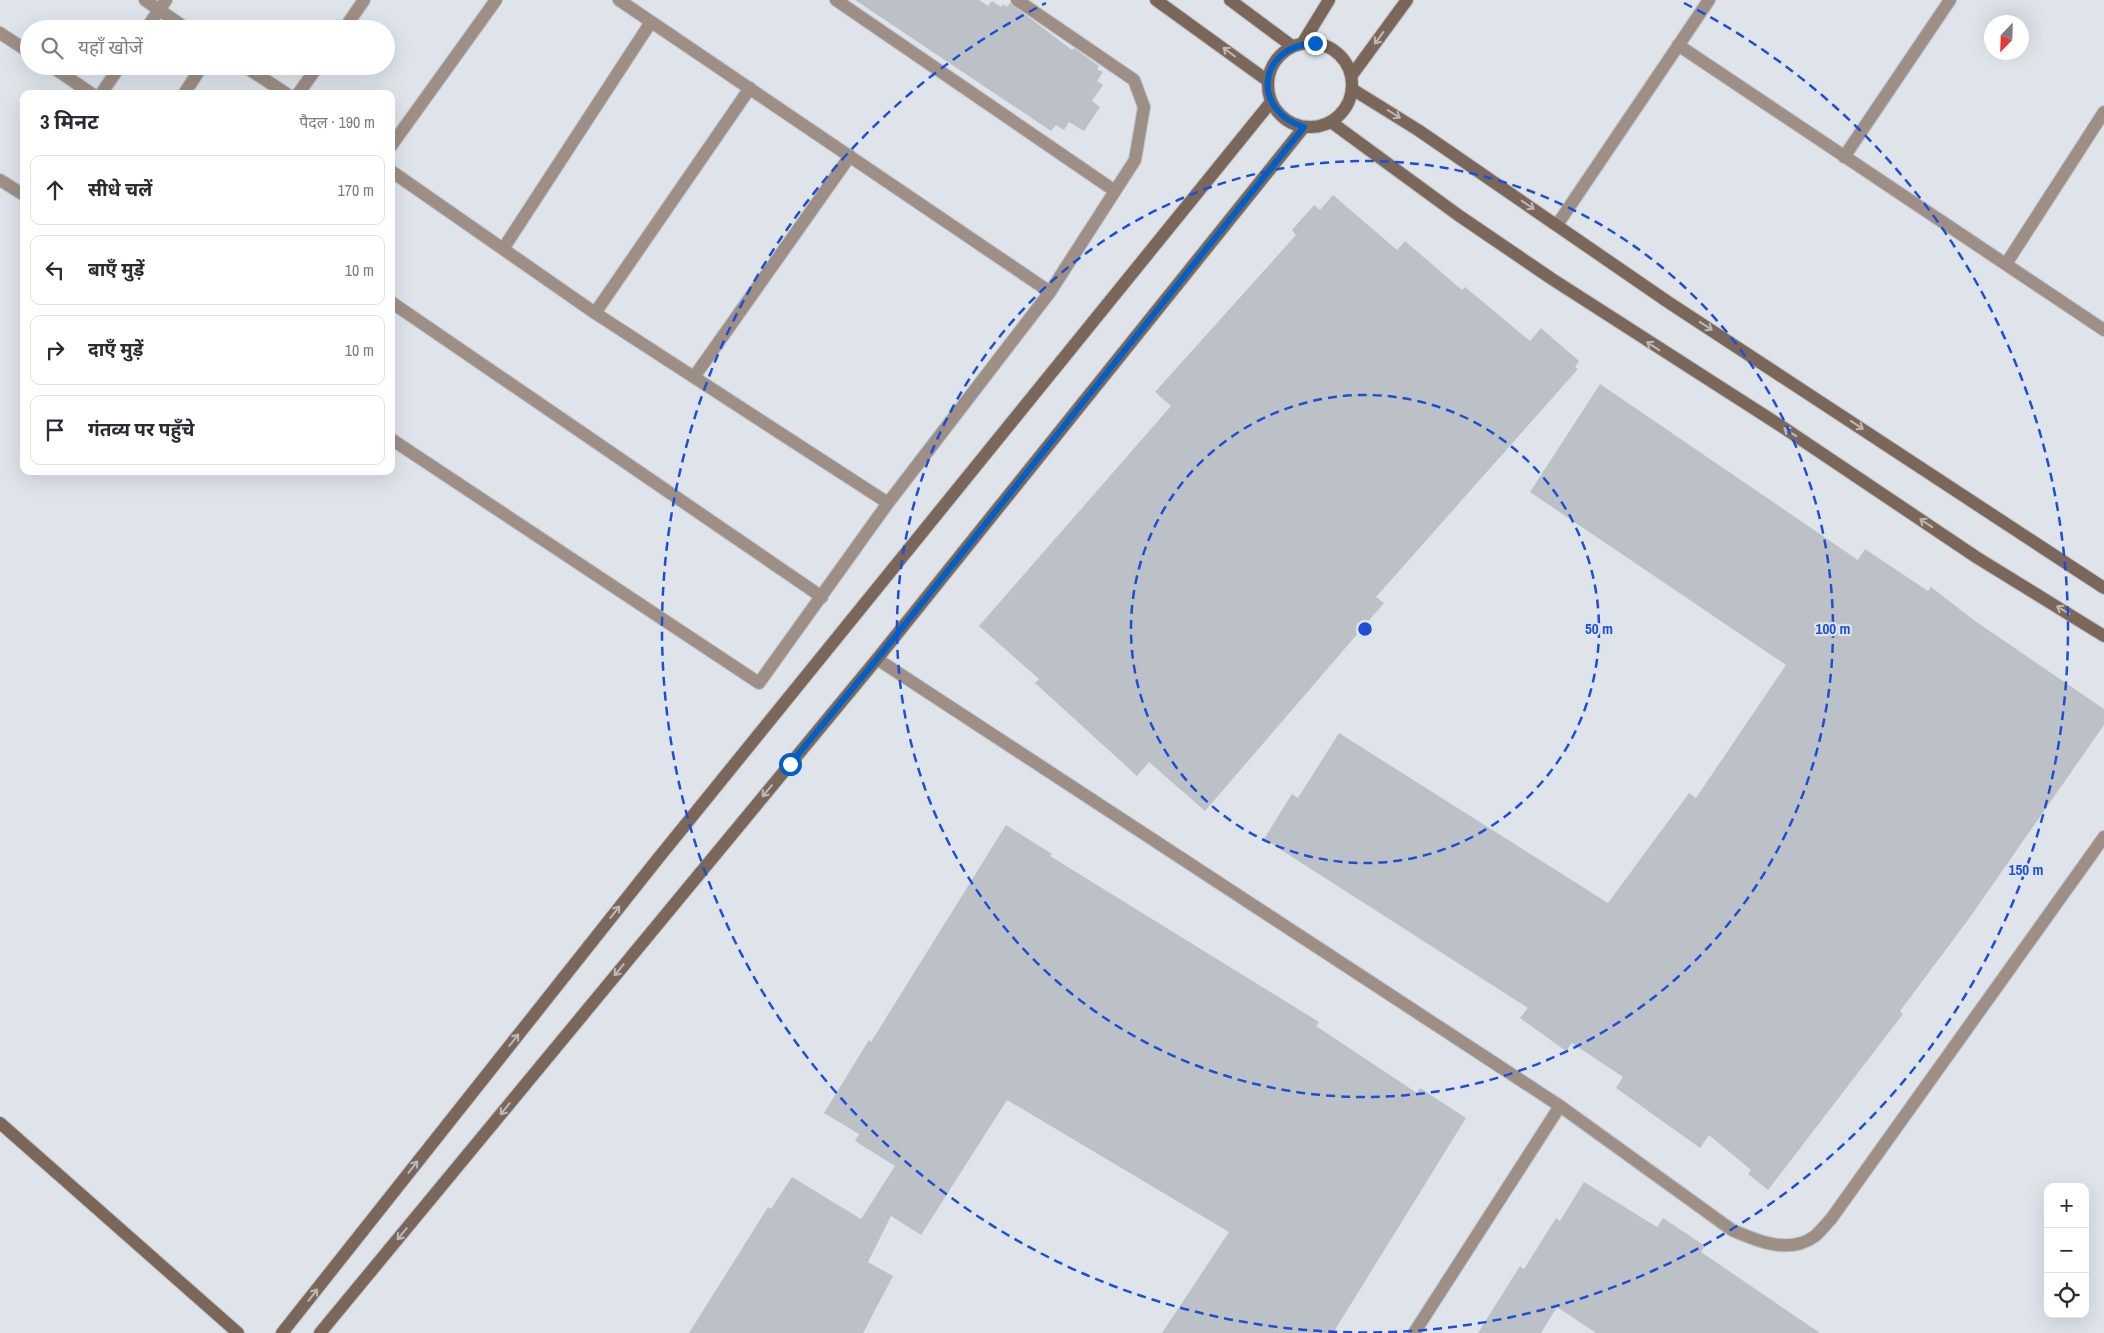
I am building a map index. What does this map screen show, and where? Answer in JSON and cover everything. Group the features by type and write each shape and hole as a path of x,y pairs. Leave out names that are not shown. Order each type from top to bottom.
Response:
{"street":[{"path":"145,0 162,5 178,20"},
{"path":"350,20 364,0"},
{"path":"395,140 496,0"},
{"path":"619,0 1050,292"},
{"path":"836,0 1115,192"},
{"path":"395,442 759,683 888,503 1050,292 1135,160 1144,107 1134,80 1017,0"},
{"path":"1156,0 1268,81"},
{"path":"1230,0 1297,45 1315,43 1328,47 1347,63 1352,75 1352,89 1346,108 1331,122 1318,127 1304,127 1291,123 1279,114 1271,102 1268,81 1275,60 1297,45 1329,0"},
{"path":"1352,75 1406,0"},
{"path":"1557,225 1709,0"},
{"path":"1844,157 1950,0"},
{"path":"152,20 162,5"},
{"path":"503,249 651,22"},
{"path":"0,32 20,46"},
{"path":"1678,45 2104,330"},
{"path":"64,75 86,90"},
{"path":"104,90 114,75"},
{"path":"187,90 196,75"},
{"path":"258,75 281,90"},
{"path":"301,90 312,75"},
{"path":"595,312 750,88"},
{"path":"1352,89 1418,130 1668,302 2104,588"},
{"path":"282,1333 656,861 1271,102"},
{"path":"2006,264 2104,112"},
{"path":"1331,122 1458,215 1560,284 1784,428 1976,557 2104,636"},
{"path":"320,1333 877,659 1304,127"},
{"path":"694,378 850,156"},
{"path":"395,174 595,312 888,503"},
{"path":"0,180 20,192"},
{"path":"395,305 822,597"},
{"path":"877,659 1560,1106 1732,1230 1759,1242 1780,1245 1798,1244 1814,1236 1850,1192 2104,837"},
{"path":"1414,1333 1560,1106"},
{"path":"0,1123 238,1333"}],"building":[{"path":"855,0 979,0 988,6 992,1 1001,7 1003,4 1007,7 1010,3 1072,50 1074,48 1099,66 1097,69 1103,72 1097,81 1103,85 1092,101 1100,107 1084,131 1069,122 1064,130 1056,125 1051,131"},
{"path":"1333,195 1397,250 1405,241 1462,290 1465,287 1530,341 1541,328 1579,361 1575,367 1578,369 1376,597 1384,603 1205,811 1149,762 1137,776 1035,683 1039,679 979,626 1171,406 1155,392 1296,235 1292,230 1314,205 1320,210"},
{"path":"1600,384 1858,560 1865,549 1928,591 1931,587 1975,621 2104,709 2104,725 1968,920 1900,1011 1903,1014 1768,1190 1748,1174 1751,1170 1709,1135 1700,1148 1616,1088 1623,1077 1572,1043 1566,1051 1520,1018 1528,1008 1264,839 1292,794 1298,798 1339,733 1608,903 1689,793 1696,798 1786,665 1530,492"},
{"path":"1006,825 1052,854 1050,856 1319,1022 1316,1026 1417,1093 1420,1088 1466,1118 1333,1333 1162,1333 1229,1232 1007,1100 921,1235 891,1216 868,1262 893,1276 863,1333 689,1333 768,1207 771,1209 792,1177 861,1219 895,1166 855,1141 859,1134 824,1113 869,1040 871,1042"},
{"path":"1584,1182 1657,1227 1663,1218 1705,1246 1701,1252 1820,1333 1596,1333 1557,1307 1541,1333 1478,1333 1520,1266 1524,1269 1556,1218 1560,1221"}],"route":[{"path":"790,764 877,659 1304,127 1291,123 1279,114 1271,102 1268,92 1268,81 1270,70 1275,60 1283,53 1292,46 1315,43"}]}
